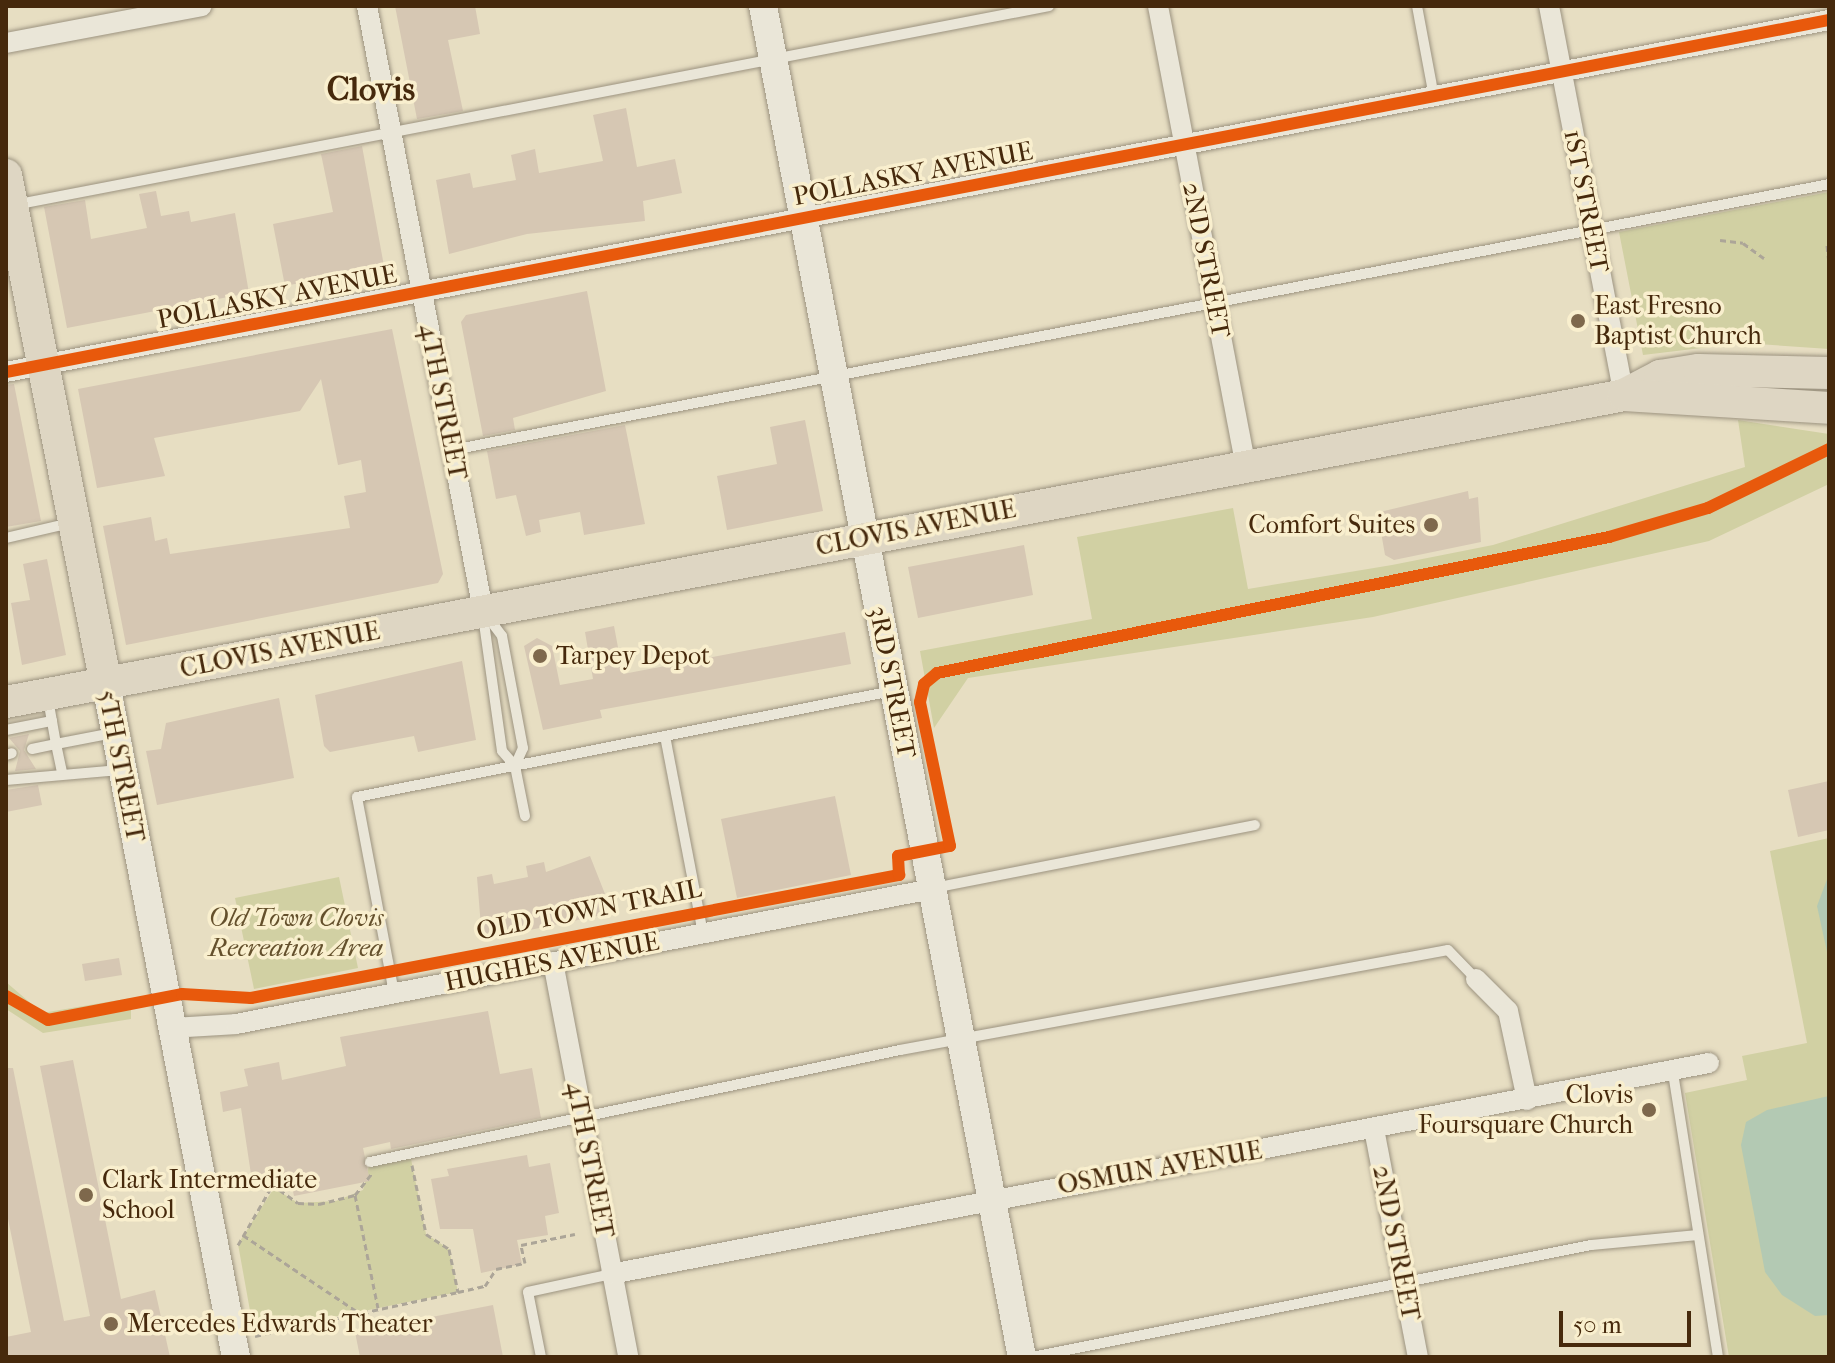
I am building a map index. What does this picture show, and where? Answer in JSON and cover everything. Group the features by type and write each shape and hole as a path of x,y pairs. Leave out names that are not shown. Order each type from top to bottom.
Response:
{"main road":[{"name":"5TH STREET","path":"9,190 106,684"},
{"path":"1624,395 1660,376 1699,370 1829,373"},
{"name":"CLOVIS AVENUE","path":"6,702 50,708 106,684 1624,395 1829,408"}],"street":[{"path":"6,43 202,6"},
{"name":"4TH STREET","path":"367,6 483,610"},
{"name":"3RD STREET","path":"763,6 1022,1357"},
{"name":"2ND STREET","path":"1158,6 1246,467"},
{"name":"1ST STREET","path":"1549,6 1624,395"},
{"name":"POLLASKY AVENUE","path":"6,372 1829,20"},
{"name":"5TH STREET","path":"106,684 171,1028 247,1353"},
{"name":"HUGHES AVENUE","path":"171,1028 217,1028 932,889"},
{"name":"4TH STREET","path":"553,962 628,1357"},
{"path":"1476,979 1508,1011 1527,1100"},
{"name":"OSMUN AVENUE","path":"611,1274 992,1198 1673,1073 1709,1063"},
{"name":"2ND STREET","path":"1374,1129 1418,1357"}],"lane":[{"path":"9,190 391,132 1049,6"},
{"path":"1417,6 1434,97"},
{"path":"452,450 1829,184"},
{"path":"6,538 74,521"},
{"path":"483,610 502,636 523,748 515,766"},
{"path":"483,610 502,751 515,766 525,816"},
{"path":"394,993 357,797 894,690"},
{"path":"6,730 50,708 62,772"},
{"path":"32,749 115,733"},
{"path":"665,736 703,934"},
{"path":"6,780 62,772 81,778 122,770"},
{"path":"932,889 1255,825"},
{"path":"370,1162 962,1041 1448,950 1476,979"},
{"path":"1673,1073 1696,1235 1718,1357"},
{"path":"1032,1357 1642,1236 1696,1235"},
{"path":"541,1357 528,1292 611,1274"}],"path":[{"path":"1720,240 1743,243 1764,258"},
{"path":"1827,245 1829,264"},
{"path":"410,1154 426,1234 449,1249 458,1292"},
{"path":"263,1178 298,1203 355,1195 371,1179 370,1162"},
{"path":"241,1259 243,1235 272,1186"},
{"path":"355,1195 378,1308"},
{"path":"247,1353 255,1335 485,1286 496,1269 525,1263 521,1245 575,1234"},
{"path":"243,1235 358,1312"}],"green space":[{"path":"1829,192 1829,349 1743,343 1643,355 1619,232"},
{"path":"1738,420 1829,434 1829,484 1709,541 1373,617 968,678 934,728 920,651 1092,619 1077,537 1233,508 1248,589 1392,565 1493,545 1745,467"},
{"path":"1829,838 1829,1357 1729,1357 1685,1093 1747,1080 1742,1056 1807,1043 1770,851"},
{"name":"Old Town Clovis Recreation Area","path":"339,877 358,968 254,989 235,898"},
{"path":"6,982 42,1013 131,998 131,1019 43,1033 6,1009"},
{"path":"410,1154 426,1234 449,1249 458,1292 254,1333 238,1244 274,1188 298,1203 336,1201 363,1190 370,1162"}],"shaded area":[{"path":"1829,874 1829,961 1817,906"},
{"path":"1829,1096 1829,1315 1815,1316 1782,1295 1765,1272 1741,1145 1746,1122 1767,1110"}],"building":[{"path":"395,6 475,6 480,34 448,40 463,111 417,119"},
{"path":"626,108 637,167 675,159 682,193 643,201 645,221 527,234 449,254 436,180 470,173 473,188 516,180 511,155 535,149 539,173 603,161 593,115"},
{"path":"362,146 384,266 285,286 273,224 333,212 321,154"},
{"path":"156,191 161,216 189,211 191,222 235,213 249,293 67,328 44,207 85,200 91,239 147,228 139,194"},
{"path":"587,291 606,391 513,418 515,430 483,436 461,322 466,315"},
{"path":"392,329 443,574 438,583 126,645 103,526 151,517 155,541 167,538 170,554 350,528 344,496 366,492 361,460 338,465 321,379 300,411 154,438 165,476 97,488 78,389"},
{"path":"14,384 41,521 6,527 6,385"},
{"path":"805,420 823,511 727,530 717,476 777,464 770,427"},
{"path":"625,425 645,524 584,535 580,512 539,520 541,532 526,536 516,495 496,499 487,451"},
{"name":"Comfort Suites","path":"1468,491 1469,499 1478,497 1481,542 1394,560 1385,555 1378,515"},
{"path":"1024,545 1033,595 918,618 908,567"},
{"path":"47,559 66,655 22,665 11,603 30,600 23,564"},
{"path":"614,626 623,674 845,632 851,664 600,710 602,718 543,730 524,646 537,638 552,646 560,685 593,679 585,632"},
{"path":"462,661 476,740 418,752 414,736 330,752 324,746 315,695"},
{"path":"279,698 294,778 157,805 146,751 161,749 166,723"},
{"path":"29,734 24,750 36,769 15,771 20,751 9,738"},
{"path":"1829,781 1829,830 1798,837 1788,790"},
{"path":"38,785 42,805 6,812 6,790"},
{"path":"835,796 851,875 737,898 721,819"},
{"path":"590,856 605,894 597,896 602,915 482,940 477,877 492,874 494,884 528,877 526,866 544,862 546,872"},
{"path":"119,958 122,975 85,981 82,964"},
{"path":"488,1011 500,1074 532,1068 541,1118 391,1149 390,1142 363,1148 370,1181 294,1196 289,1173 252,1181 241,1108 223,1112 220,1092 248,1086 244,1069 279,1062 282,1080 346,1066 340,1037"},
{"path":"73,1060 121,1299 155,1290 170,1357 6,1357 6,1337 31,1332 6,1209 6,1068 13,1068 64,1321 90,1316 40,1066"},
{"path":"527,1155 529,1167 550,1163 559,1213 545,1216 548,1235 517,1240 522,1264 481,1273 473,1229 440,1229 431,1179 449,1176 447,1169"},
{"path":"493,1305 503,1357 360,1357 355,1332"}],"cycle path":[{"path":"6,372 1829,20"},
{"name":"OLD TOWN TRAIL","path":"6,996 48,1020 182,994 251,998 899,875 898,856 950,846 920,702 924,684 937,673 1609,537 1708,508 1829,449"}],"place":[{"name":"East Fresno Baptist Church","path":"1578,321"},
{"name":"Comfort Suites","path":"1431,525"},
{"name":"Tarpey Depot","path":"540,656"},
{"name":"Clovis Foursquare Church","path":"1649,1110"},
{"name":"Clark Intermediate School","path":"86,1195"},
{"name":"Mercedes Edwards Theater","path":"111,1324"}],"district":[{"name":"Clovis","path":"371,90"}]}
